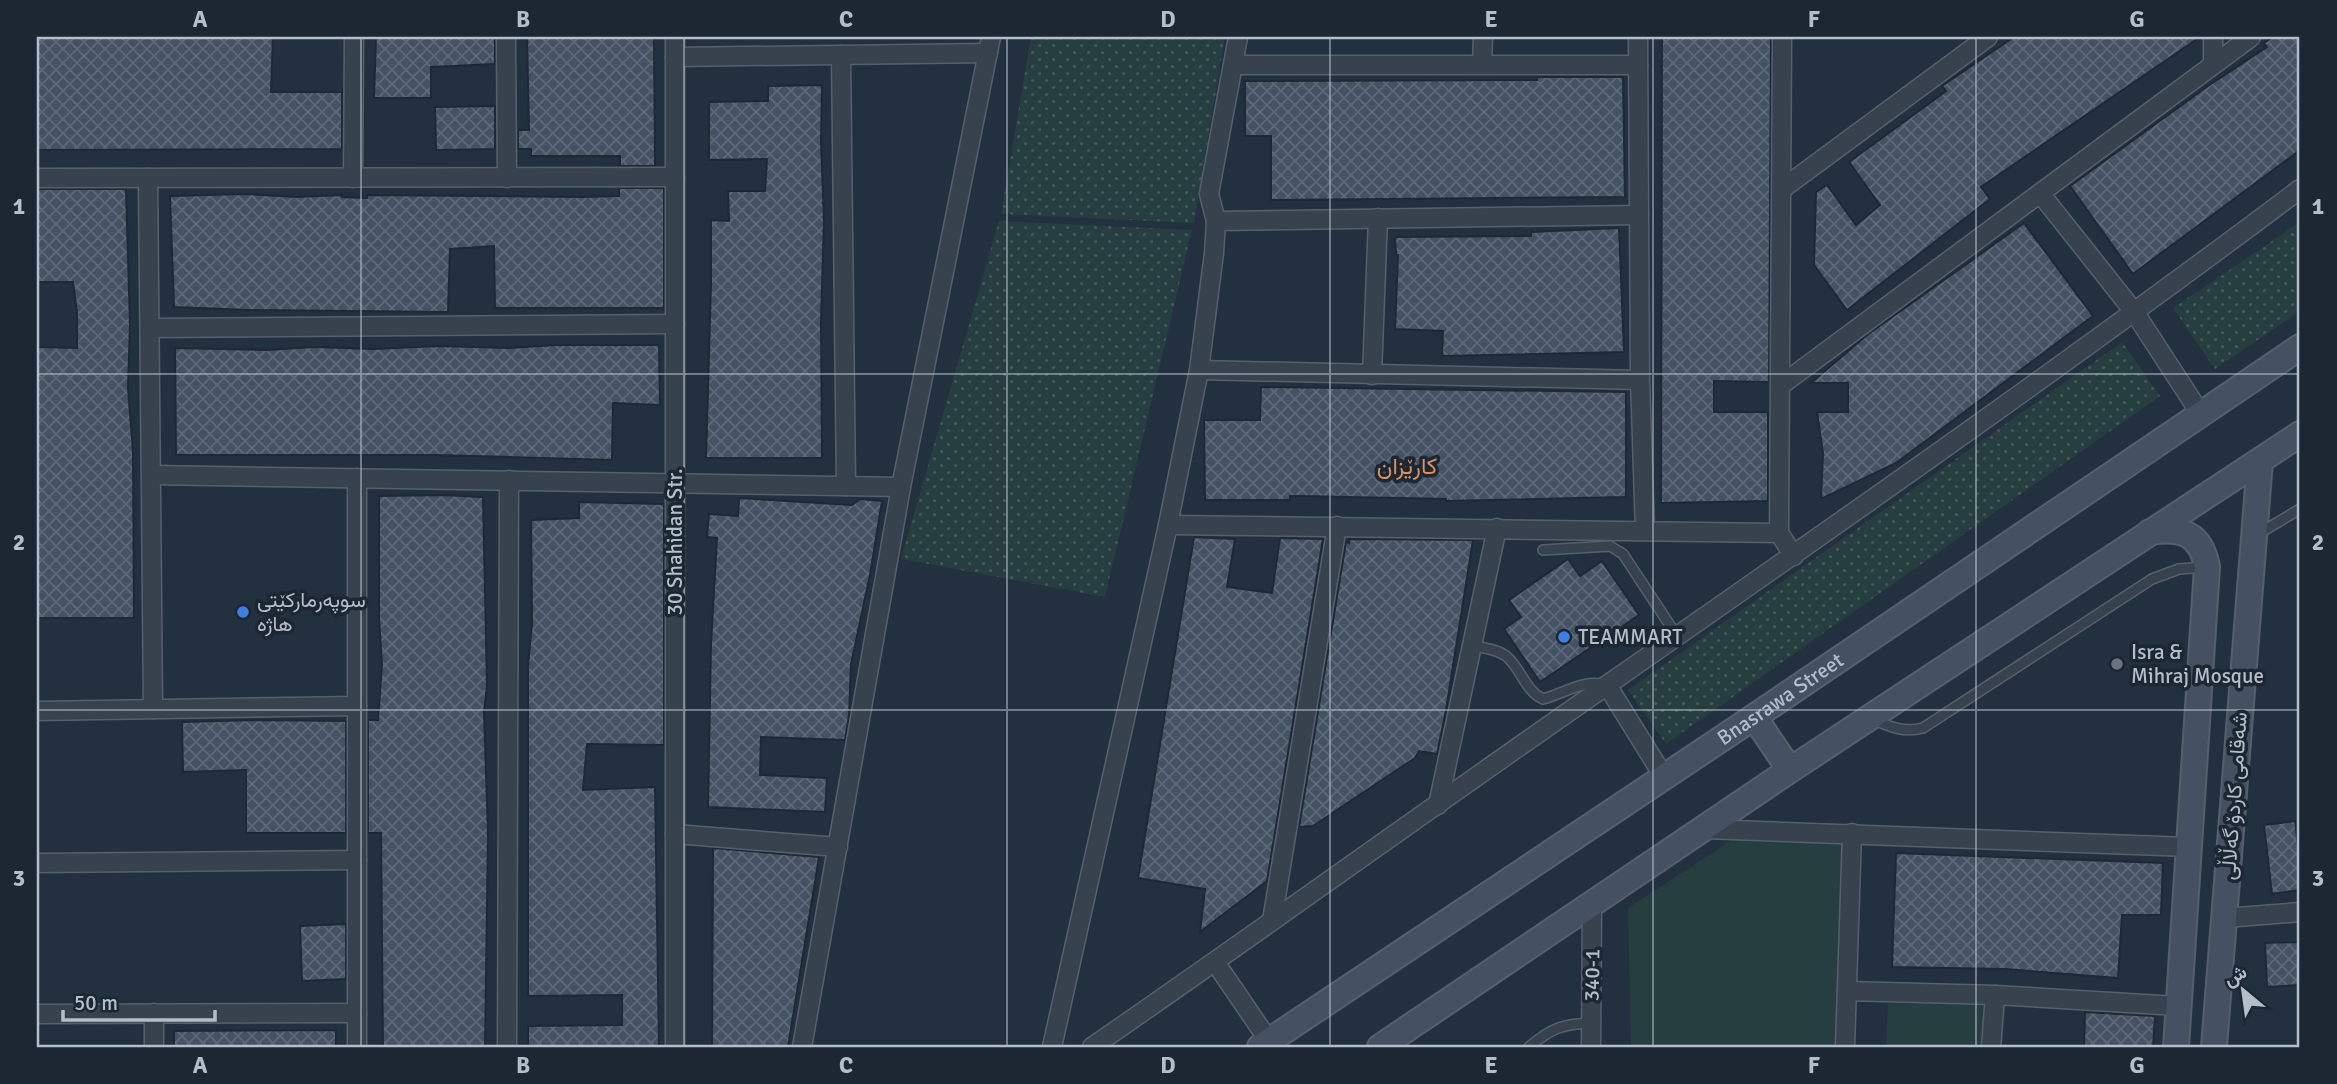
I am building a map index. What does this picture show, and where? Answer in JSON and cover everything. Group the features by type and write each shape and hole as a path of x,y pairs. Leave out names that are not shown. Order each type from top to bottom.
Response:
{"main road":[{"name":"Bnasrawa Street","path":"1264,1044 1754,717 2300,347"},
{"path":"1380,1047 1592,902 2300,433"},
{"name":"شەقامی کاردۆ گەڵاڵی","path":"2214,1047 2260,461"},
{"path":"2149,533 2167,530 2183,532 2197,540 2204,552 2207,567"},
{"name":"شەقامی کاردۆ گەڵاڵی","path":"2176,1047 2207,567"},
{"path":"1754,717 1790,770"}],"street":[{"path":"353,178 354,37"},
{"path":"506,37 507,178"},
{"name":"30 Shahidan Str.","path":"675,37 675,1047"},
{"path":"1052,1047 1168,526 1199,370 1216,222 1209,194 1238,37"},
{"path":"1482,64 1483,37"},
{"path":"1638,37 1640,380 1646,531"},
{"path":"1782,37 1779,533 1794,556"},
{"path":"1782,189 1988,37"},
{"path":"2213,37 2213,65"},
{"path":"1781,385 2251,37"},
{"path":"675,57 841,55 989,45 901,487 802,1047"},
{"path":"841,55 846,486"},
{"path":"1233,65 1638,65"},
{"path":"37,178 675,177"},
{"path":"148,178 153,709"},
{"path":"1092,1047 1794,556 2135,313 2300,189"},
{"path":"2040,193 2135,313 2200,413"},
{"path":"1216,222 1639,215"},
{"path":"1372,375 1378,218"},
{"path":"150,328 675,324"},
{"path":"1199,370 1640,380"},
{"path":"151,475 901,487"},
{"path":"357,478 357,1047"},
{"path":"507,1047 509,480"},
{"path":"1168,526 1779,533"},
{"path":"1272,921 1337,526"},
{"path":"1438,805 1497,528"},
{"path":"1607,685 1664,777"},
{"path":"37,710 357,706"},
{"path":"1705,829 2189,847"},
{"path":"1845,1047 1852,833"},
{"path":"675,834 838,847"},
{"path":"37,863 357,860"},
{"name":"340-1","path":"1591,1047 1592,902"},
{"path":"2225,918 2300,912"},
{"path":"1215,962 1264,1044"},
{"path":"1847,991 1995,995 2178,1006"},
{"path":"1991,1047 1995,995"},
{"path":"154,1013 154,1047"},
{"path":"37,1014 357,1013"}],"lane":[{"path":"2254,537 2300,509"},
{"path":"1543,550 1609,546 1617,548 1677,636"},
{"path":"1870,718 1892,728 1913,730 1923,727 2152,579 2179,569 2207,567"},
{"path":"1473,646 1507,657 1535,695 1544,699 1594,682 1607,685"},
{"path":"1529,1047 1565,1024 1591,1023"}],"green space":[{"path":"1031,37 1225,37 1194,223 1001,214"},
{"path":"999,221 1192,230 1105,597 901,559"},
{"path":"2300,222 2300,311 2215,369 2173,308"},
{"path":"2122,342 2160,396 1666,744 1628,690"},
{"path":"1736,837 1857,840 1850,1047 1631,1047 1628,908"},
{"path":"1888,1003 2006,1005 2002,1047 1886,1047"}],"building":[{"path":"37,37 273,37 271,92 342,92 342,149 37,150"},
{"path":"376,37 495,37 495,64 431,67 431,98 374,98"},
{"path":"527,37 654,37 655,166 620,166 620,156 531,156 531,149 518,149 518,130 529,130"},
{"path":"1662,37 1771,37 1769,382 1714,381 1714,412 1768,412 1768,501 1661,503"},
{"path":"2014,37 2200,37 1981,187 1990,199 1847,310 1814,265 1816,192 1827,185 1856,225 1880,205 1849,162 1946,91 1942,86"},
{"path":"2273,37 2300,37 2300,150 2133,274 2070,186 2208,86 2267,47 2264,43"},
{"path":"1537,77 1623,77 1625,197 1271,200 1271,136 1245,136 1245,81 1537,80"},
{"path":"822,85 822,458 706,458 711,220 729,221 728,191 765,191 767,159 709,160 709,102 768,101 768,86"},
{"path":"495,106 495,149 436,150 435,107"},
{"path":"619,188 664,188 664,308 495,308 494,246 450,249 448,312 174,307 170,196 246,194 296,197 342,195 367,198 367,195 583,197 619,196"},
{"path":"37,189 126,189 130,325 128,388 133,451 134,618 37,618 37,347 77,348 77,313 73,282 37,282"},
{"path":"2024,223 2093,316 1896,463 1821,499 1823,453 1817,412 1848,412 1848,383 1811,383 1867,335"},
{"path":"1619,228 1624,352 1442,356 1443,331 1395,329 1398,255 1395,237 1531,236 1531,232"},
{"path":"659,345 660,405 613,403 612,460 435,455 176,455 175,348 267,350 314,347 509,348"},
{"path":"1261,387 1626,392 1626,497 1446,501 1290,496 1290,500 1205,500 1204,420 1260,420"},
{"path":"379,496 483,497 487,686 484,712 488,834 485,1047 383,1047 381,833 368,833 368,720 378,720 382,664 379,619"},
{"path":"739,498 852,505 860,499 882,501 851,664 845,740 761,737 760,775 827,778 825,812 708,807 711,644 717,538 707,537 709,514 738,516"},
{"path":"579,502 664,504 664,745 587,744 583,790 655,787 659,1047 528,1047 528,1026 622,1025 622,995 528,996 531,520 579,518"},
{"path":"1194,537 1235,539 1227,587 1272,593 1280,538 1323,539 1267,881 1200,932 1205,889 1138,878"},
{"path":"1349,539 1473,540 1446,710 1437,754 1419,751 1415,758 1313,826 1299,827 1346,542 1349,543"},
{"path":"1568,559 1580,576 1602,561 1639,615 1540,682 1504,629 1521,617 1509,600"},
{"path":"346,721 346,833 246,833 246,770 183,772 182,722"},
{"path":"2295,821 2300,890 2272,894 2264,825"},
{"path":"713,848 819,857 788,1047 712,1047"},
{"path":"1896,853 2163,863 2161,915 2122,915 2118,978 2005,969 1892,967"},
{"path":"346,924 346,979 302,981 300,926"},
{"path":"2300,942 2300,985 2267,987 2265,943"},
{"path":"2085,1012 2155,1016 2153,1047 2084,1047"},
{"path":"336,1030 336,1047 174,1047 174,1031"}],"place":[{"name":"سوپەرمارکێتی هاژە","path":"243,612"},
{"name":"TEAMMART","path":"1564,637"},
{"name":"Isra & Mihraj Mosque","path":"2117,664"}],"district":[{"name":"کارێزان","path":"1407,466"}]}
